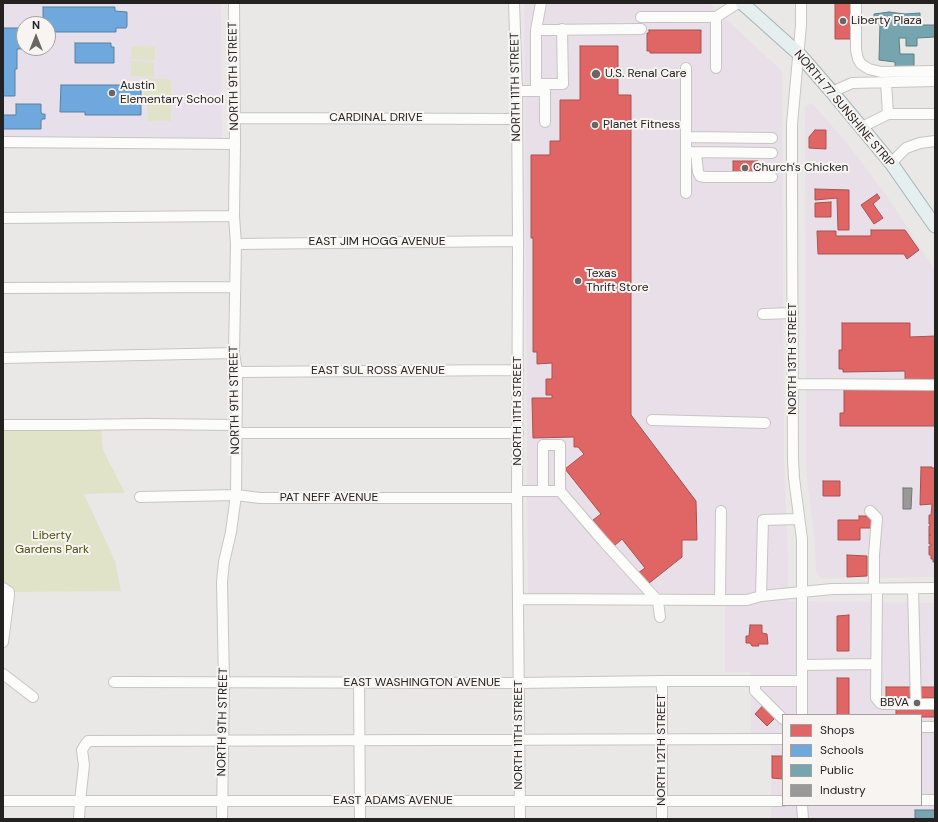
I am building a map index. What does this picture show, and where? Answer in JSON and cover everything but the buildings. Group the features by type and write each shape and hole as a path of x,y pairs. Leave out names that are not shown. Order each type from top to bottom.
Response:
{"main road":[{"name":"NORTH 77 SUNSHINE STRIP","path":"742,3 798,54 832,92 891,163 934,223"}],"street":[{"name":"NORTH 9TH STREET","path":"222,819 221,801 224,682 223,569 231,532 236,495 237,372 234,352 236,244 234,216 234,3"},
{"name":"NORTH 11TH STREET","path":"514,3 517,91 517,494 520,819"},
{"path":"536,87 536,30 541,3"},
{"path":"641,17 716,17 738,3"},
{"name":"NORTH 13TH STREET","path":"801,3 792,124 794,478 798,519 802,539 802,714"},
{"path":"856,3 856,50 858,59 862,64 869,69 881,72 935,71"},
{"path":"716,17 716,68"},
{"path":"517,91 563,84 562,29"},
{"path":"536,30 641,29"},
{"path":"686,68 686,137 700,176 772,177"},
{"path":"832,92 852,83 935,81"},
{"path":"886,82 888,114"},
{"path":"536,87 545,91 545,122"},
{"path":"862,127 888,114 935,114"},
{"name":"CARDINAL DRIVE","path":"234,118 517,119"},
{"path":"686,137 772,138"},
{"path":"891,163 906,148 920,143 935,141"},
{"path":"3,142 235,144"},
{"path":"691,153 772,153"},
{"path":"686,193 691,153"},
{"path":"3,218 234,216"},
{"name":"EAST JIM HOGG AVENUE","path":"236,244 518,241"},
{"path":"3,288 235,287"},
{"path":"763,314 793,313"},
{"path":"3,358 234,352"},
{"name":"EAST SUL ROSS AVENUE","path":"237,372 518,370"},
{"path":"793,384 935,385"},
{"path":"652,420 765,423"},
{"path":"3,425 146,424 236,429 518,433"},
{"path":"543,491 543,445 560,445 560,491 658,601 660,617"},
{"name":"PAT NEFF AVENUE","path":"140,497 236,495 260,498 517,494 560,491"},
{"path":"720,600 721,511"},
{"path":"870,511 877,518 874,555 876,698 883,704 935,704"},
{"path":"761,596 763,520 798,519"},
{"path":"3,588 9,592 9,595 3,642"},
{"path":"518,599 658,601 747,600 761,596 832,589 935,588"},
{"path":"913,589 916,704"},
{"path":"802,665 876,664"},
{"path":"3,674 33,697"},
{"name":"NORTH 12TH STREET","path":"662,681 662,819"},
{"path":"755,681 755,691 782,718"},
{"name":"EAST WASHINGTON AVENUE","path":"114,682 518,683 802,681"},
{"path":"359,683 360,819"},
{"path":"922,727 935,727"},
{"path":"79,819 84,765 82,750 88,742 359,740 519,741 782,738"},
{"path":"922,800 935,800"},
{"name":"EAST ADAMS AVENUE","path":"3,801 782,801"},
{"path":"802,806 803,819"}],"shaded area":[{"name":"Austin Elementary School","path":"221,3 222,148 3,149 3,4"},
{"path":"524,3 709,3 782,71 784,460 788,555 788,601 935,603 935,819 771,819 771,736 751,736 751,672 725,672 725,601 528,603"},
{"path":"812,103 847,143 889,199 935,270 935,577 822,578 818,576 816,572 815,543 806,472 805,107"}],"green space":[{"path":"132,46 155,47 155,60 131,59"},
{"path":"131,61 154,62 154,77 131,76"},
{"path":"145,78 169,79 171,81 171,121 148,121 147,105 144,98"},
{"name":"Liberty Gardens Park","path":"3,427 101,429 103,450 125,493 84,494 115,561 121,591 14,592 7,584 3,584"}],"place":[{"name":"Liberty Plaza","path":"843,21"},
{"name":"U.S. Renal Care","path":"596,74"},
{"name":"Austin Elementary School","path":"112,93"},
{"name":"Planet Fitness","path":"595,125"},
{"name":"Church's Chicken","path":"745,168"},
{"name":"Texas Thrift Store","path":"578,281"},
{"name":"BBVA","path":"917,703"}]}
